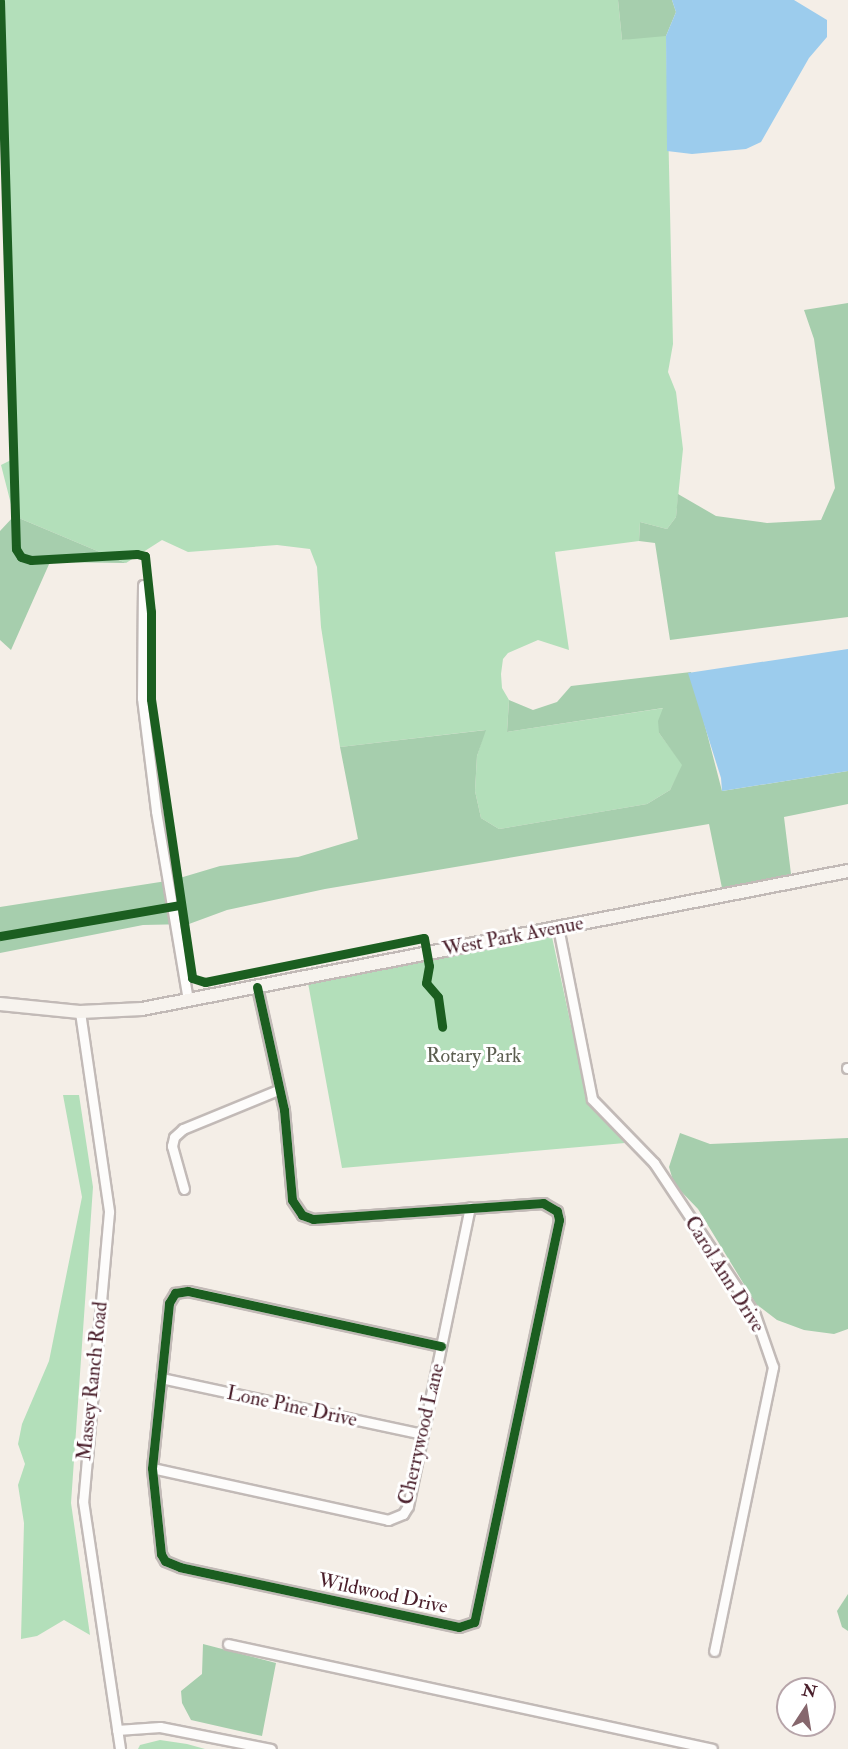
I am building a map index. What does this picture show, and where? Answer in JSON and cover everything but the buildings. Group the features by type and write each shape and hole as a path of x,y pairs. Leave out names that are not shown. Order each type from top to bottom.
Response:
{"street":[{"path":"143,585 142,698 156,811 188,1000"},
{"name":"West Park Avenue","path":"0,1004 80,1012 142,1009 848,871"},
{"name":"Carol Ann Drive","path":"558,927 592,1099 654,1163 754,1315 773,1367 714,1651"},
{"name":"Wildwood Drive","path":"257,987 288,1138 292,1200 302,1215 313,1219 543,1203 557,1211 560,1220 474,1622 459,1628 172,1565 161,1554 152,1468 170,1303 175,1293 188,1291 441,1346"},
{"name":"Massey Ranch Road","path":"80,1012 109,1212 83,1501 120,1749"},
{"path":"184,1189 172,1146 174,1137 183,1129 278,1090"},
{"name":"Cherrywood Lane","path":"152,1468 388,1520 397,1518 408,1506 470,1207"},
{"name":"Lone Pine Drive","path":"161,1378 423,1434"},
{"path":"228,1644 712,1749"},
{"path":"117,1730 160,1727 271,1749"}],"green space":[{"path":"0,0 618,0 622,40 666,33 673,344 668,372 676,392 683,449 676,517 667,529 640,522 639,541 555,552 569,650 538,640 508,653 503,659 501,674 502,688 509,700 507,732 664,708 659,733 683,765 670,790 647,804 499,829 481,818 475,791 477,756 485,730 340,747 321,627 317,567 310,549 277,545 188,552 162,540 126,563 14,516 1,465 15,458 6,142 0,141"},
{"path":"618,0 672,0 676,12 666,36 622,40"},
{"path":"848,303 848,617 670,640 655,543 639,541 640,522 667,529 676,517 678,494 716,516 767,523 821,520 835,488 814,339 804,310"},
{"path":"14,516 126,563 50,562 11,650 0,640 0,531"},
{"path":"691,672 722,791 848,771 848,804 784,817 791,874 722,888 709,824 325,889 227,910 189,924 143,925 0,953 0,907 173,880 220,866 298,857 358,839 340,747 486,730 477,756 475,791 481,818 499,829 647,804 670,790 682,765 659,733 658,721 663,708 507,732 509,700 533,710 557,702 571,686"},
{"name":"Rotary Park","path":"552,937 587,1100 625,1143 342,1168 308,983"},
{"path":"63,1095 79,1095 93,1187 71,1503 90,1635 64,1620 37,1636 21,1639 24,1523 18,1485 25,1464 18,1444 22,1424 49,1361 82,1197"},
{"path":"680,1133 710,1144 848,1138 848,1329 834,1334 804,1330 777,1320 756,1304 698,1209 674,1184 669,1167"},
{"path":"848,1594 848,1631 842,1627 837,1611"},
{"path":"203,1644 276,1663 262,1736 191,1720 182,1703 181,1691 202,1674"},
{"path":"160,1740 205,1749 138,1749 140,1745"}],"water":[{"path":"672,0 794,0 827,20 827,37 809,58 761,142 746,149 692,154 667,151 666,36 676,12"},
{"path":"848,649 848,771 722,791 721,778 688,673"}],"cycle path":[{"path":"0,1 16,549 21,557 31,560 137,554 145,556 151,612 151,699 192,978 205,982 424,938 429,966 426,983 438,997 442,1027"},
{"path":"0,936 180,905"},
{"path":"257,987 284,1110 292,1200 302,1215 313,1219 543,1203 557,1211 559,1220 474,1622 459,1627 180,1567 165,1561 161,1554 152,1468 169,1303 175,1293 188,1291 441,1346"}]}
